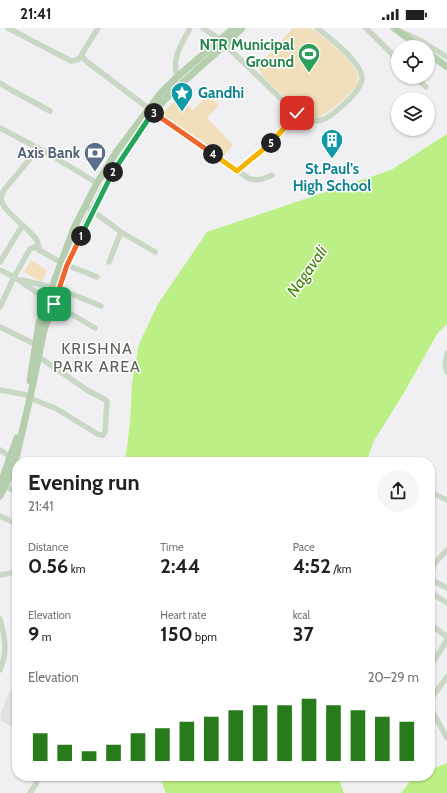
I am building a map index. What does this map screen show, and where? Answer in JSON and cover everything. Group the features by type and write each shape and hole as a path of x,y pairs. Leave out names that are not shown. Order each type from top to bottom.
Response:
{"main road":[{"path":"0,496 29,397 51,302 65,264 74,228 97,183 117,151 150,110 223,43 234,28"},
{"path":"65,264 116,166 160,94 177,77 242,28"},
{"path":"394,28 410,40"},
{"path":"435,58 447,66"},
{"path":"16,457 29,397 39,323 51,302"},
{"path":"3,485 12,466"}],"street":[{"path":"8,28 71,61 77,60 82,56 98,28"},
{"path":"177,77 175,67 178,51 190,28"},
{"path":"203,28 223,43 303,118 318,121 344,105 361,86 362,77 359,69 349,56 317,28"},
{"path":"366,28 391,53"},
{"path":"394,28 447,57"},
{"path":"82,56 86,61 150,110 237,171 254,181 259,181 272,175"},
{"path":"0,83 50,111"},
{"path":"423,84 426,87"},
{"path":"237,171 269,145 297,113"},
{"path":"0,128 39,148 97,183"},
{"path":"39,148 8,185 1,196 1,200 22,226 36,240 40,251"},
{"path":"86,206 121,232 155,252"},
{"path":"0,262 22,226"},
{"path":"109,262 121,232"},
{"path":"0,307 30,249 34,247 65,264 97,277"},
{"path":"0,270 16,278 51,302 95,328"},
{"path":"16,278 56,289 101,306"},
{"path":"0,327 35,344"},
{"path":"447,353 445,366 447,372"},
{"path":"0,390 36,399 57,409 99,435 103,435 105,432 106,400 87,390 39,357"},
{"path":"0,450 11,457"},
{"path":"3,485 12,490"},
{"path":"435,494 447,500"},
{"path":"0,516 12,522"},
{"path":"435,563 447,550"},
{"path":"0,575 12,573"},
{"path":"435,582 447,588"},
{"path":"435,595 447,603"},
{"path":"0,619 5,637 6,649 0,670"},
{"path":"435,628 447,639 435,659"},
{"path":"435,693 447,677"},
{"path":"435,716 447,738"},
{"path":"30,793 37,781"}],"shaded area":[{"name":"NTR Municipal Ground","path":"293,28 311,28 345,56 356,70 358,77 357,86 340,103 320,117 314,119 305,116 264,78 259,70 260,64"},
{"path":"208,95 219,105 207,118 233,145 223,157 162,114 178,97 193,110"},
{"path":"31,260 47,270 42,282 24,272"},
{"path":"12,689 12,726 1,721 0,716 9,692"}],"water":[{"name":"Nagavali","path":"447,134 447,324 437,334 405,391 374,441 368,457 126,457 130,422 132,383 139,344 158,304 207,232 391,170"},
{"path":"447,763 447,793 401,793 410,781 435,781 435,768"},
{"path":"161,781 340,781 344,793 166,793"}],"place":[{"name":"NTR Municipal Ground","path":"309,74"},
{"name":"Gandhi","path":"182,112"},
{"name":"St.Paul's High School","path":"332,160"},
{"name":"Axis Bank","path":"95,172"}],"district":[{"name":"KRISHNA PARK AREA","path":"97,357"}],"route":[{"path":"54,304 67,265 92,211 116,166 153,112 237,171 275,140 297,113"}]}
